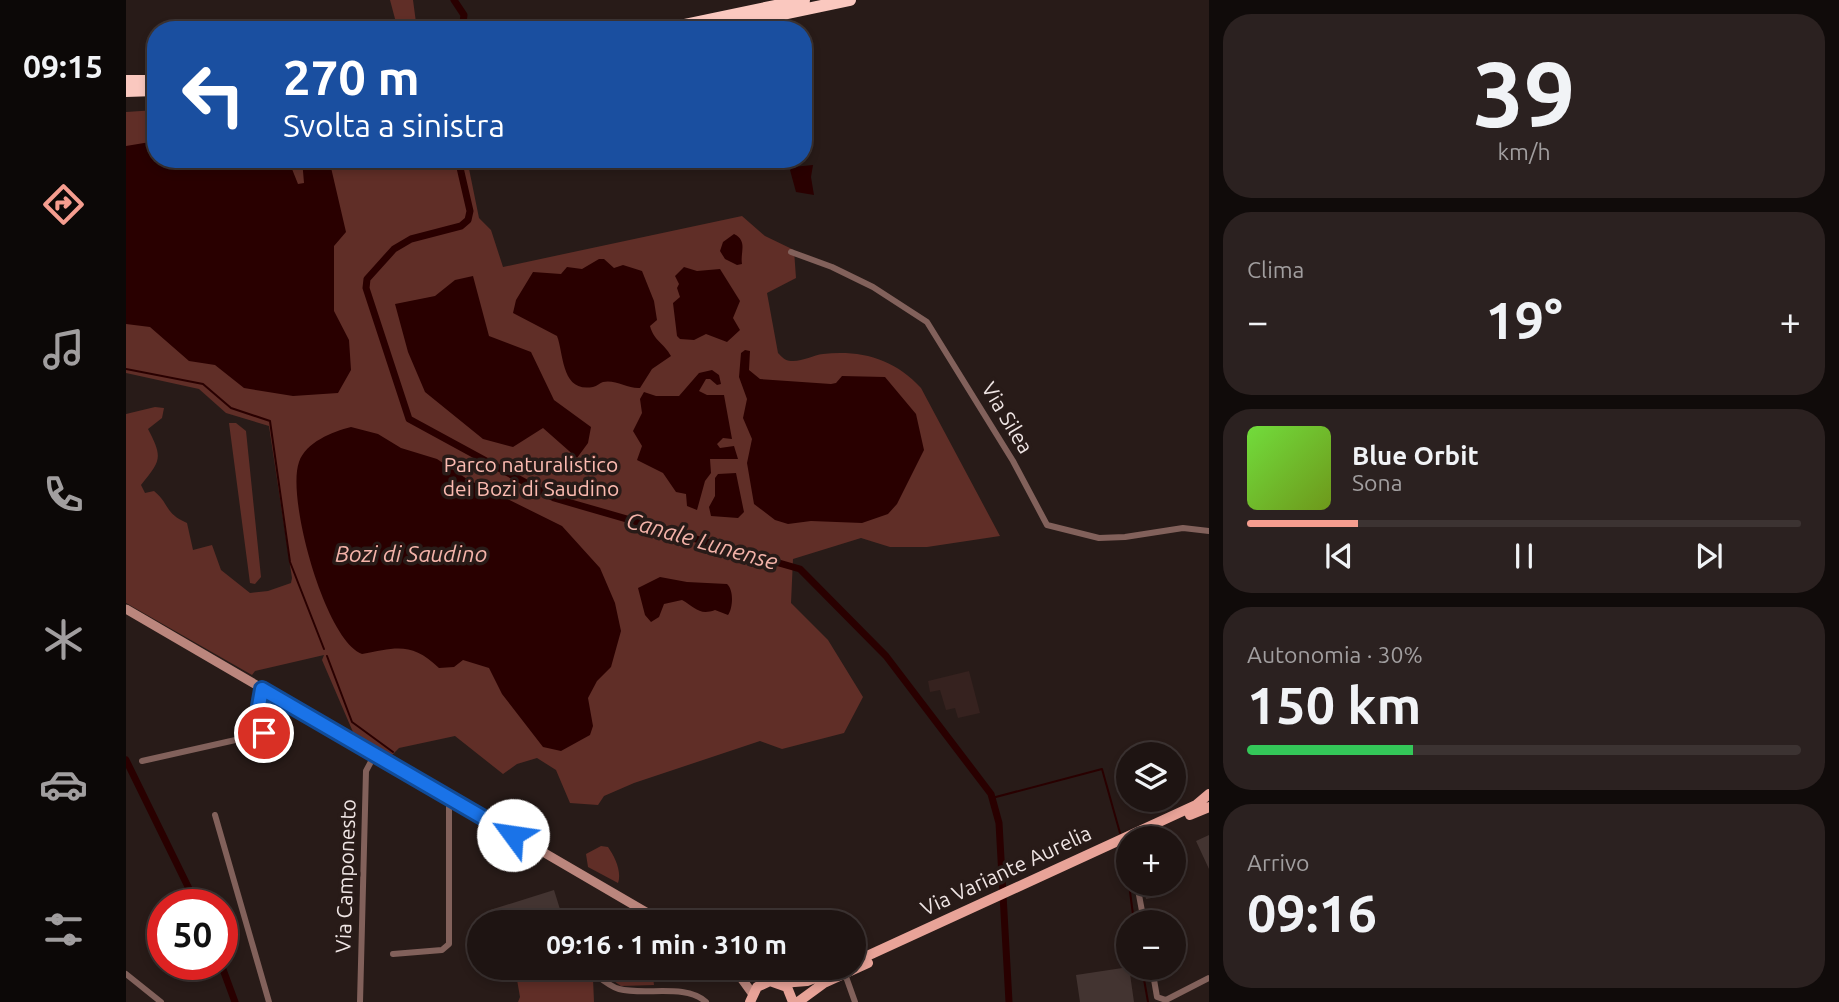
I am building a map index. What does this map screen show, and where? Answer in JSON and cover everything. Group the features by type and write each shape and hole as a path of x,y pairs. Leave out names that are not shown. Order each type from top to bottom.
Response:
{"highway":[{"path":"703,21 804,0"},
{"path":"750,21 850,0"},
{"path":"126,81 147,81"},
{"path":"126,91 147,90"}],"main road":[{"path":"126,609 642,910"},
{"name":"Via Variante Aurelia","path":"1012,894 1196,805 1209,794"},
{"path":"1166,826 1209,807"},
{"name":"Via Variante Aurelia","path":"866,956 1116,849"},
{"name":"Via Variante Aurelia","path":"866,960 989,904"},
{"path":"741,980 751,998"},
{"path":"772,980 791,993 795,1002"},
{"name":"Via Variante Aurelia","path":"776,982 810,980"},
{"name":"Via Variante Aurelia","path":"795,1002 827,980"},
{"path":"751,998 757,987 776,982"}],"street":[{"name":"Via Silea","path":"791,253 832,267 873,287 927,322 1013,461 1047,525 1099,538 1183,528 1209,531"},
{"path":"142,761 262,734 265,730 259,706 262,689"},
{"name":"Via Camponesto","path":"360,1002 366,771 375,754"},
{"path":"393,954 442,950 449,944 449,797"},
{"path":"215,815 243,902 269,1002"},
{"path":"126,974 161,1002"},
{"path":"1154,980 1157,997 1161,1000 1209,978"},
{"path":"605,980 618,989 677,992 702,998 706,1002"},
{"path":"846,980 855,1002"}],"shaded area":[{"path":"969,671 980,713 958,718 955,708 946,710 940,690 930,692 928,681"}],"green space":[{"path":"390,0 413,0 416,21 396,21"},
{"name":"Parco naturalistico dei Bozi di Saudino","path":"147,111 147,168 469,168 479,218 491,230 503,267 742,216 765,236 794,250 796,278 767,293 778,353 785,360 791,361 823,354 864,355 888,363 911,378 921,388 1000,536 927,547 890,547 861,538 793,559 791,603 828,640 863,697 844,733 782,749 760,741 634,783 604,796 598,805 570,803 556,770 537,758 517,764 503,774 455,736 399,748 391,756 353,732 322,660 324,655 255,671 252,675 126,603 126,414 155,407 164,408 162,418 148,429 158,458 153,470 141,485 145,493 154,491 174,516 187,523 193,550 212,545 221,570 250,593 268,591 291,583 292,578 269,426 226,413 199,389 126,373 126,112"},
{"path":"229,423 236,423 246,431 261,577 255,584 250,583"},
{"path":"601,846 608,847 615,860 619,874 618,883 588,867 586,854"},
{"path":"517,980 593,980 594,1002 518,1002 520,997"},
{"path":"612,980 653,980 654,985 621,986"}],"water":[{"path":"147,142 147,168 292,168 298,184 304,183 303,168 331,168 346,232 334,246 334,311 349,340 351,370 338,393 293,396 244,388 215,365 189,361 150,327 126,324 126,146"},
{"path":"812,165 814,195 796,192 790,170 812,168"},
{"path":"734,234 742,243 742,264 737,265 725,259 720,251 723,242"},
{"path":"604,259 614,268 623,265 642,271 654,301 657,320 650,326 671,356 652,369 640,388 608,381 593,387 575,384 566,370 557,336 513,313 516,300 533,272 561,274 567,267 582,269"},
{"path":"684,267 697,271 720,269 740,301 733,318 740,330 727,342 706,334 694,340 680,339 677,336 673,303 680,297 675,276"},
{"path":"473,276 489,336 531,352 554,400 591,427 588,443 577,458 543,428 513,447 483,439 425,392 408,352 395,304 435,296 455,280"},
{"path":"750,351 749,370 760,379 831,384 836,383 842,376 885,377 916,414 924,450 897,504 888,514 862,523 811,521 788,524 775,520 754,504 747,463 752,439 743,418 747,399 739,377 741,353"},
{"path":"712,370 719,375 721,384 717,385 706,379 699,391 707,395 724,395 732,439 723,438 717,444 720,448 734,446 738,459 710,459 711,473 705,481 697,510 687,506 686,494 676,492 663,473 637,460 642,446 633,431 642,413 640,399 644,392 656,396 679,396 699,373"},
{"name":"Bozi di Saudino","path":"351,427 378,434 401,448 437,459 467,479 562,526 600,568 615,603 621,631 611,667 597,681 588,698 593,726 590,735 561,751 543,747 502,694 489,668 463,660 454,667 439,668 412,650 395,648 362,654 348,643 322,596 312,566 303,534 296,480 299,462 307,449 328,435"},
{"path":"736,473 744,512 738,518 711,516 709,507 715,496 715,478 718,474"},
{"path":"660,577 687,582 727,584 732,595 730,612 728,615 715,610 701,611 682,600 664,604 659,617 651,622 645,615 638,588"}],"building":[{"path":"1209,835 1209,869 1196,841"},
{"path":"554,890 560,910 490,910"},
{"path":"1116,969 1116,980 1131,980 1134,1002 1080,1002 1076,975"}],"waterway":[{"name":"Canale Lunense","path":"454,0 464,15 463,21"},
{"name":"Canale Lunense","path":"460,168 470,211 468,220 461,226 411,239 394,249 367,279 366,288 409,419 554,498 800,569 886,656 991,794 999,823 1009,1002"},
{"path":"126,369 203,384 231,408 270,421 290,562 324,649"},
{"path":"327,656 352,722 393,752"},
{"path":"126,760 189,889"},
{"path":"992,798 1102,769 1118,826"},
{"path":"1131,896 1132,910"},
{"path":"227,980 235,1002"},
{"path":"1144,980 1148,1002"}],"route":[{"path":"264,733 259,706 262,689 513,835"}]}
